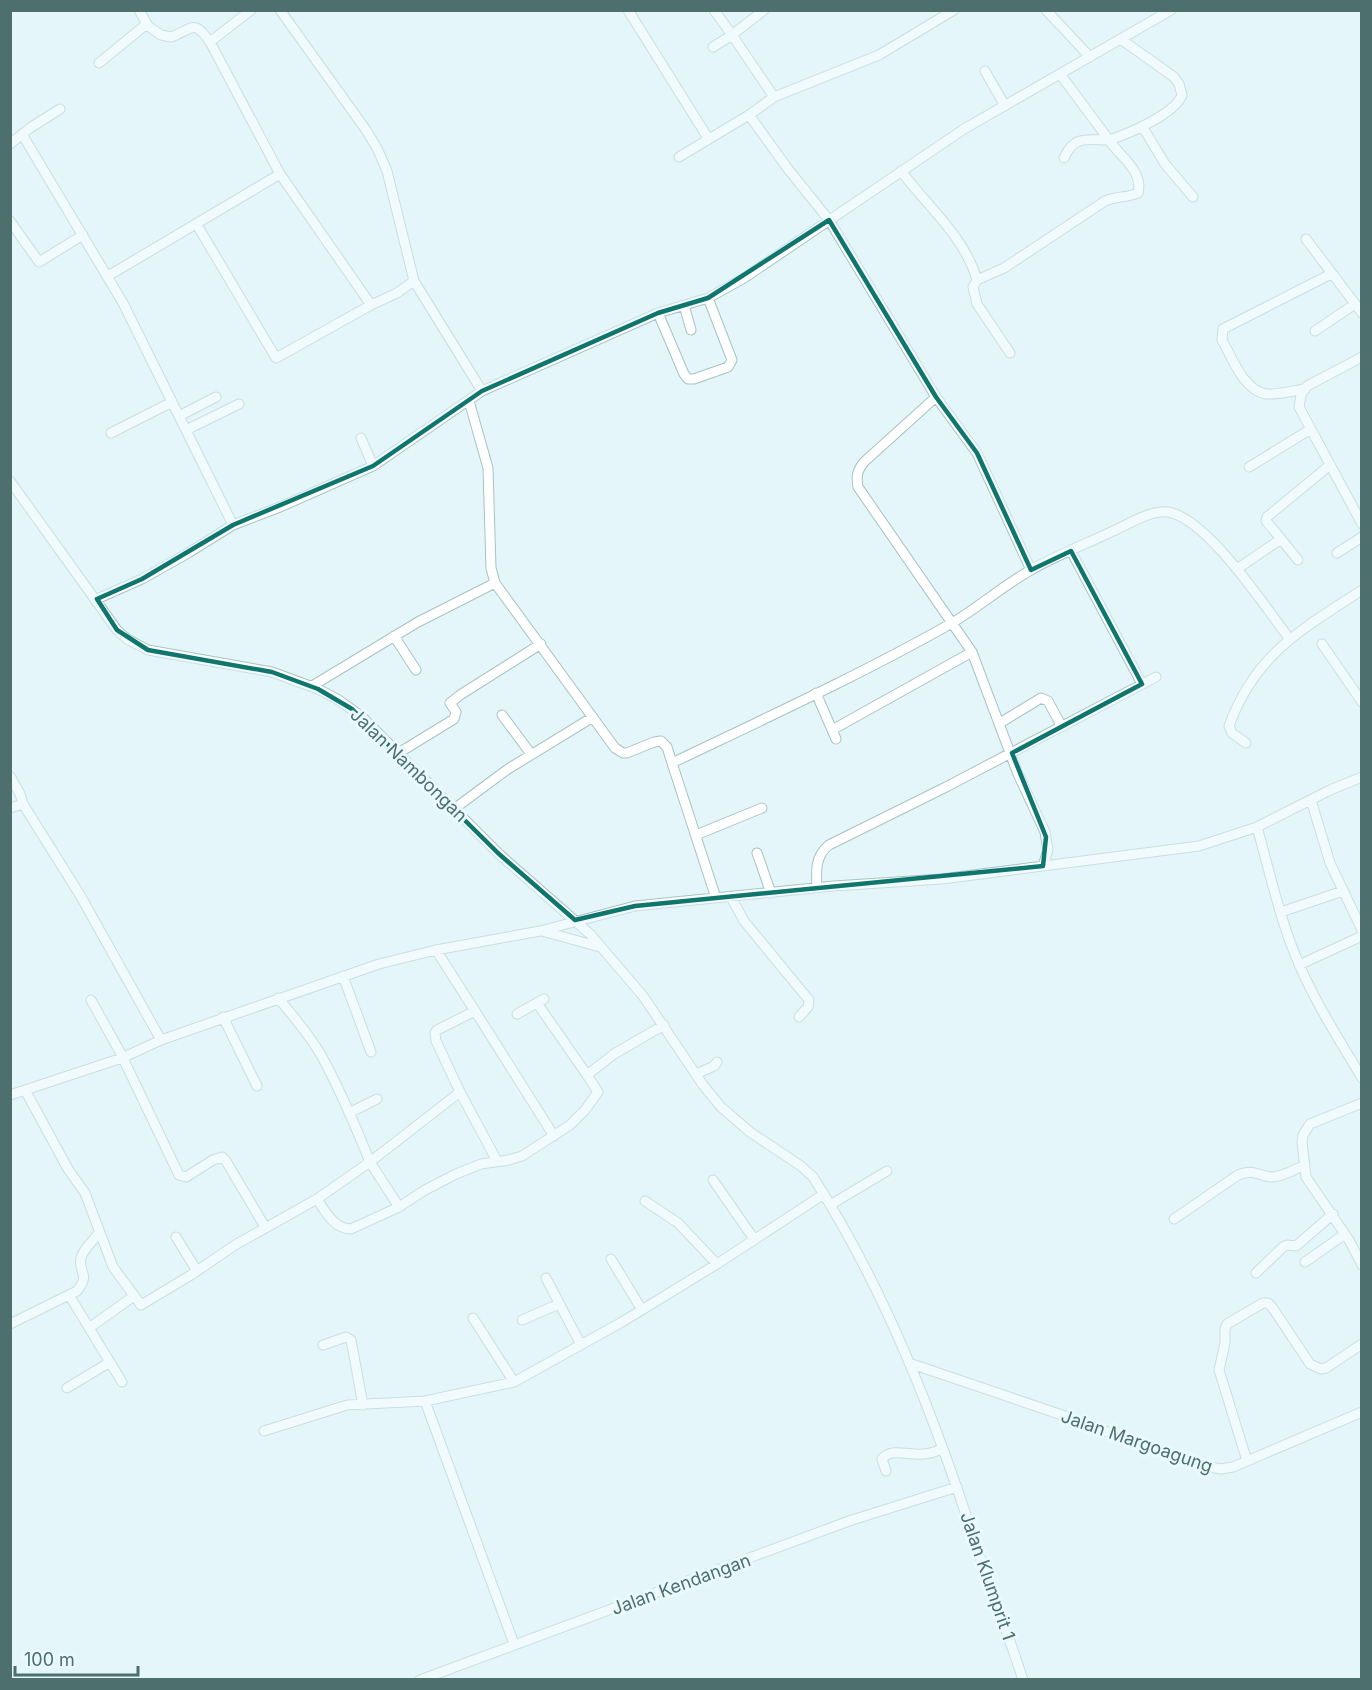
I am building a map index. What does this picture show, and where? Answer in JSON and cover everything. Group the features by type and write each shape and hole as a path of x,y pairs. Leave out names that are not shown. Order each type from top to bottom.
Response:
{"street":[{"path":"139,10 148,26 161,35 171,38 188,28 195,27 210,42 280,174 371,305"},
{"path":"210,42 251,10"},
{"path":"280,10 377,148 387,171 414,281 482,391"},
{"path":"628,10 708,138"},
{"path":"714,10 774,97"},
{"path":"713,47 764,10"},
{"path":"679,157 750,115 774,97 879,54 954,10"},
{"path":"1046,10 1090,57"},
{"path":"97,599 142,579 233,525 373,466 482,391 658,313 708,298 744,278 964,129 1171,10"},
{"path":"99,63 134,33 148,26"},
{"path":"1064,158 1074,142 1109,140 1143,126 1173,107 1182,94 1174,77 1122,40"},
{"path":"985,71 1005,106"},
{"path":"976,280 1004,268 1105,201 1138,193 1140,186 1136,174 1060,74"},
{"path":"10,144 60,109"},
{"path":"750,115 788,169 829,220 936,397 977,453 1031,570"},
{"path":"1143,126 1165,164 1193,197"},
{"path":"22,134 108,276 233,525"},
{"path":"901,171 961,245 973,267 976,280 973,287 977,304 1010,353"},
{"path":"108,276 280,174"},
{"path":"10,221 39,262 83,235"},
{"path":"197,225 276,358 397,293 414,281"},
{"path":"1306,239 1362,313"},
{"path":"1331,274 1223,329 1222,340 1243,378 1265,394 1304,389 1362,357"},
{"path":"658,313 684,374 688,379 694,379 728,367 732,360 708,298"},
{"path":"1315,331 1355,304"},
{"path":"684,305 691,330"},
{"path":"1304,389 1299,407 1362,524"},
{"path":"179,416 216,397"},
{"path":"936,397 864,462 857,473 858,487 972,652 1018,774 1045,832 1048,845 1046,862"},
{"path":"469,401 488,468 490,568 495,583 619,752 627,753 661,741 668,747 716,898"},
{"path":"111,434 172,402"},
{"path":"186,430 239,404"},
{"path":"1249,467 1311,429"},
{"path":"361,438 373,466"},
{"path":"1298,560 1266,521 1267,517 1330,465"},
{"name":"Jalan Nambongan","path":"10,481 97,599 117,630 127,639 148,650 272,672 312,686 352,709 499,854 575,920 643,996 717,1102 736,1121 801,1166 813,1177 879,1296 922,1394 957,1487"},
{"path":"672,763 816,693 953,622 1031,570 1140,519 1160,512 1170,513 1187,520 1202,532 1237,569 1289,638"},
{"path":"1337,553 1362,537"},
{"path":"1237,569 1281,539"},
{"path":"1071,551 1142,684"},
{"path":"312,686 394,636 495,583"},
{"path":"1246,743 1230,730 1232,719 1261,667 1289,638 1362,590"},
{"path":"394,636 416,670"},
{"path":"397,754 456,718 456,712 450,703 460,695 541,644"},
{"path":"1322,644 1362,702"},
{"path":"816,693 834,735 972,652"},
{"path":"817,888 818,862 823,851 830,845 1156,677"},
{"path":"1000,723 1041,698 1048,701 1062,727"},
{"path":"502,715 531,754"},
{"path":"454,809 531,754 593,717"},
{"path":"10,776 23,804 80,895 161,1040"},
{"path":"10,1095 122,1058 161,1040 278,998 379,964 436,950 540,930 635,906 817,888 942,879 1046,862 1199,846 1257,827 1362,777"},
{"path":"1311,800 1330,863 1362,930"},
{"path":"10,808 23,804"},
{"path":"696,835 762,808"},
{"path":"1257,827 1299,965 1362,1078"},
{"path":"757,853 771,893"},
{"path":"1281,912 1343,891"},
{"path":"731,897 744,921 809,1000 808,1007 799,1017"},
{"path":"540,930 600,947"},
{"path":"1299,965 1362,936"},
{"path":"436,950 554,1136"},
{"path":"343,976 371,1052"},
{"path":"278,998 298,1021 320,1054 350,1113 370,1162 399,1207"},
{"path":"91,1000 179,1175 184,1178 222,1157 265,1227"},
{"path":"317,1198 338,1225 346,1229 357,1227 399,1207 456,1174 481,1164 516,1158 570,1125 597,1093 541,1001 517,1014"},
{"path":"475,1011 435,1033 436,1041 497,1161"},
{"path":"223,1017 257,1086"},
{"path":"587,1075 614,1054 664,1025"},
{"path":"696,1074 714,1066 717,1062"},
{"path":"25,1090 68,1169 85,1193 113,1266 141,1305 235,1245 317,1198 370,1162 460,1092"},
{"path":"350,1113 377,1099"},
{"path":"1362,1103 1310,1124 1302,1142 1306,1177 1333,1214 1362,1265"},
{"path":"1174,1219 1238,1175 1254,1171 1274,1177 1305,1165"},
{"path":"830,1205 887,1171"},
{"path":"713,1180 754,1239"},
{"path":"264,1431 347,1405 425,1401 514,1382 642,1310 824,1194"},
{"path":"645,1201 678,1223 717,1264"},
{"path":"1256,1273 1283,1247 1296,1246 1333,1214"},
{"path":"10,1324 77,1291 85,1277 82,1256 99,1233"},
{"path":"1305,1262 1345,1234"},
{"path":"176,1237 197,1271"},
{"path":"610,1259 642,1310"},
{"path":"546,1278 581,1345"},
{"path":"69,1295 122,1382"},
{"path":"89,1328 134,1296"},
{"path":"1247,1461 1219,1370 1227,1324 1263,1303 1268,1303 1310,1364 1321,1369 1362,1344"},
{"path":"522,1320 559,1304"},
{"path":"473,1318 514,1382"},
{"path":"323,1345 346,1337 351,1340 363,1405"},
{"path":"67,1388 110,1362"},
{"name":"Jalan Margoagung","path":"909,1363 1059,1414 1194,1464 1224,1469 1362,1412"},
{"path":"425,1401 514,1644"},
{"path":"886,1472 882,1459 885,1455 892,1453 924,1454 942,1449"},
{"name":"Jalan Klumprit 1","path":"942,1492 957,1487 1023,1680"},
{"name":"Jalan Kendangan","path":"420,1680 849,1521 942,1492"}],"highlighted area":[{"path":"829,220 936,397 977,453 1031,570 1071,551 1142,684 1012,753 1046,837 1043,866 635,906 575,920 499,854 352,709 318,689 272,672 148,650 117,630 97,599 142,579 233,525 373,466 482,391 658,313 708,298"}]}
